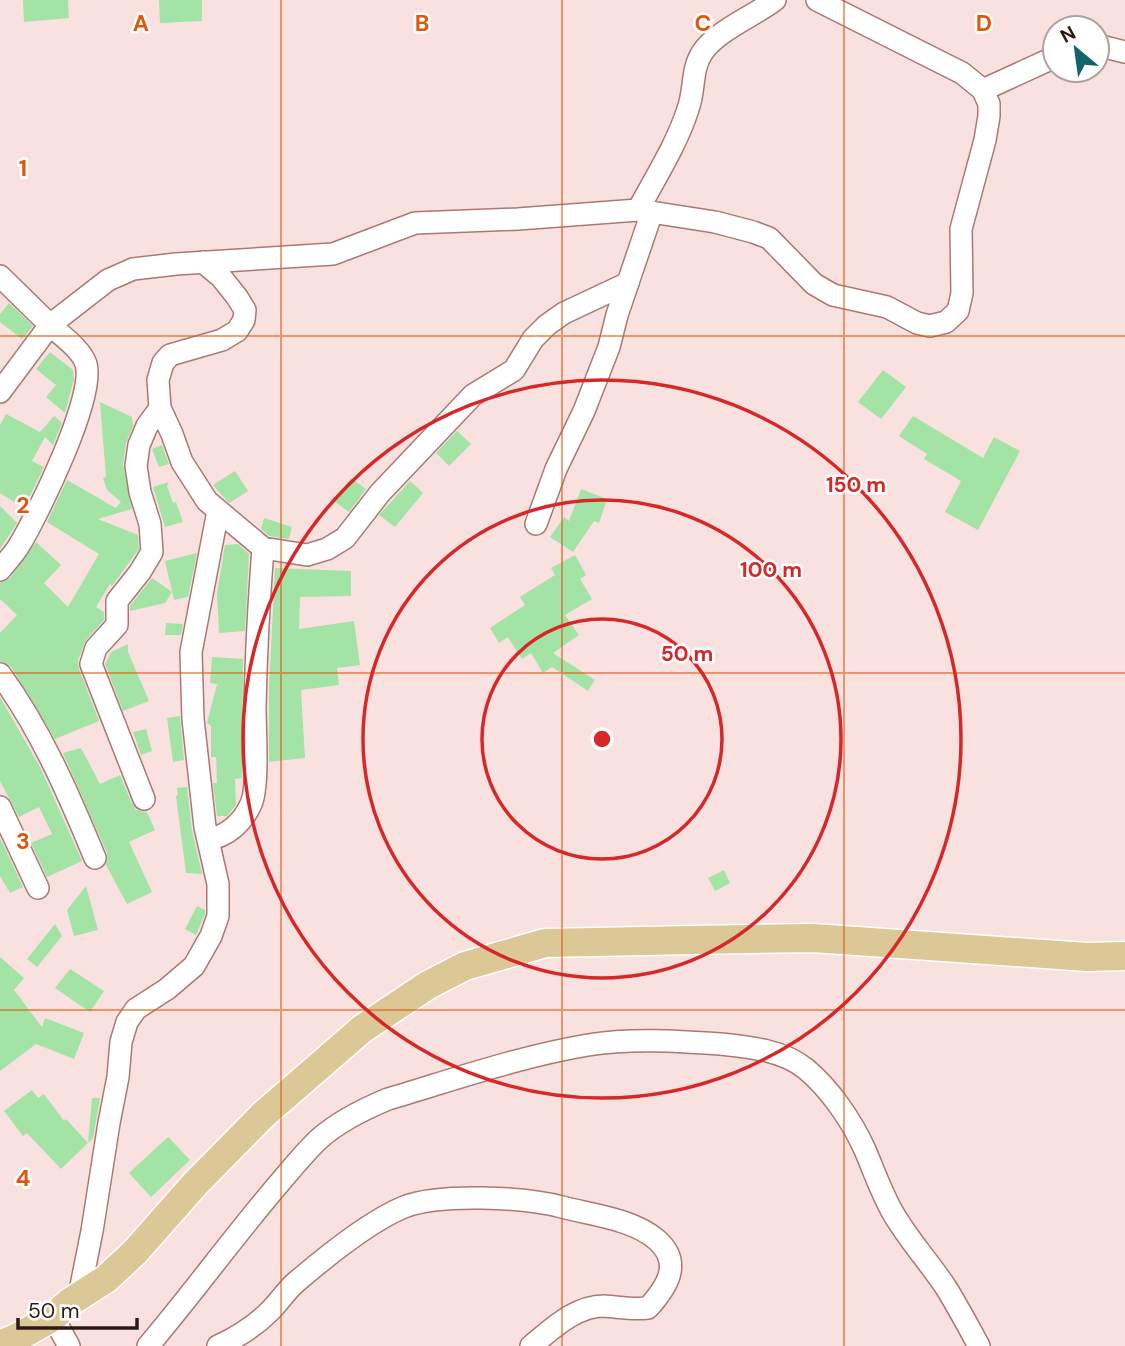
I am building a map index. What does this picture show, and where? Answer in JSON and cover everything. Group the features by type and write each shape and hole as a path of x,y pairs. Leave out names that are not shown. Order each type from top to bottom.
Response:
{"main road":[{"path":"0,1345 106,1279 135,1252 195,1184 263,1115 362,1029 428,985 465,966 545,943 813,938 1087,957 1125,956"},
{"path":"0,1328 67,1305"}],"street":[{"path":"536,524 556,469 584,411 609,347 645,211 688,109 694,86 694,67 703,51 716,38 775,0"},
{"path":"0,392 50,325 108,280 134,270 203,262 333,254 415,223 645,211 715,222 769,238 814,284 833,295 887,307 917,323 930,326 946,322 958,311 962,293 961,229 989,116 989,104 984,90 962,73 817,0"},
{"path":"984,90 1041,64"},
{"path":"203,262 221,277 237,297 245,310 244,320 237,331 222,340 170,355 163,363 158,380 160,408 182,462 206,501 264,548 307,555 327,550 345,538 380,493 474,395 514,370 533,339 547,325 564,313 628,283"},
{"path":"0,276 83,357 88,378 84,397 54,477 19,545 0,570"},
{"path":"144,799 91,664 96,648 117,625 117,601 152,552 150,524 140,492 136,466 139,445 147,426 160,408"},
{"path":"69,1346 67,1305 92,1231 118,1077 121,1042 127,1021 136,1009 167,989 194,966 211,936 218,916 218,884 208,839 193,719 191,652 218,511"},
{"path":"208,839 218,838 234,829 252,803 256,766 257,627 264,548"},
{"path":"0,674 18,699 43,745 75,808 95,858"},
{"path":"0,807 38,888"},
{"path":"148,1346 190,1297 256,1210 302,1157 337,1125 388,1098 587,1045 628,1041 696,1042 750,1047 785,1056 804,1067 826,1089 847,1119 864,1148 879,1188 893,1213 910,1241 946,1288 979,1346"},
{"path":"218,1346 248,1330 329,1255 405,1207 437,1200 481,1199 551,1204 648,1233 663,1246 670,1263 669,1282 648,1308 636,1310 601,1306 582,1310 556,1325 531,1346"}],"building":[{"path":"23,0 68,0 69,18 24,22"},
{"path":"159,0 202,0 202,21 160,23"},
{"path":"9,303 33,326 22,339 0,322 0,314"},
{"path":"50,352 73,370 74,379 65,413 46,397 56,385 36,369"},
{"path":"883,370 906,387 881,419 858,402"},
{"path":"100,402 132,417 133,426 126,443 123,465 132,509 98,519 138,535 139,549 112,586 110,584 96,607 104,612 104,620 86,640 78,660 99,721 55,739 11,667 0,661 0,633 17,615 0,599 0,583 10,578 36,542 61,565 44,583 68,607 99,554 47,522 67,480 116,508 121,502 107,490 103,478 106,477"},
{"path":"6,414 40,432 54,416 62,423 53,445 45,437 32,461 44,467 24,508 0,493 0,425"},
{"path":"913,416 983,458 994,437 1020,451 978,530 945,512 961,481 924,459 927,454 899,436"},
{"path":"457,431 471,444 449,466 436,453"},
{"path":"162,445 169,464 159,467 152,449"},
{"path":"235,471 248,491 229,503 213,485"},
{"path":"351,478 366,489 349,512 334,501"},
{"path":"410,481 423,493 395,527 379,515"},
{"path":"169,482 167,486 183,522 165,527 153,487"},
{"path":"581,489 607,499 599,523 594,521 573,552 550,537 564,517 569,521"},
{"path":"0,506 17,523 0,549"},
{"path":"264,518 292,527 289,539 269,536 261,529"},
{"path":"238,544 249,554 245,631 219,633 217,593 225,545"},
{"path":"197,553 188,597 174,600 165,561"},
{"path":"575,555 586,575 580,579 592,599 565,615 579,635 553,653 595,680 588,691 552,667 543,673 531,653 522,659 508,637 499,643 490,628 525,605 520,597 555,575 551,568"},
{"path":"275,568 351,571 351,596 300,597 299,629 354,621 360,665 337,668 339,685 301,690 305,758 269,762 269,688"},
{"path":"152,578 172,592 165,603 130,611 130,606"},
{"path":"166,623 183,624 181,635 165,635"},
{"path":"128,644 128,652 149,701 123,711 105,664 111,652"},
{"path":"212,657 243,659 242,778 235,779 236,805 227,816 217,816 213,783 217,783 216,757 211,757 211,726 207,723 217,684 210,683"},
{"path":"0,697 41,769 82,861 47,877 31,843 52,834 39,807 19,817 0,781"},
{"path":"180,716 184,760 173,762 167,718"},
{"path":"146,729 152,751 141,755 133,732"},
{"path":"81,748 100,784 120,775 132,804 136,810 147,812 155,830 129,842 152,892 127,904 106,865 107,853 63,753"},
{"path":"187,787 192,830 202,874 186,873 176,796 177,788"},
{"path":"0,838 23,887 10,893 0,876"},
{"path":"724,870 730,883 715,891 708,878"},
{"path":"86,886 98,930 74,936 67,910"},
{"path":"197,906 205,910 205,914 196,935 185,929"},
{"path":"55,924 62,936 37,967 27,959"},
{"path":"0,957 24,978 14,990 42,1027 45,1018 84,1033 74,1059 36,1044 0,1071"},
{"path":"70,969 104,991 90,1012 55,988"},
{"path":"32,1090 38,1098 44,1094 64,1121 66,1119 88,1143 61,1169 27,1133 23,1136 4,1111"},
{"path":"92,1098 100,1098 93,1138 88,1143"},
{"path":"168,1137 190,1160 151,1197 129,1173"}]}
